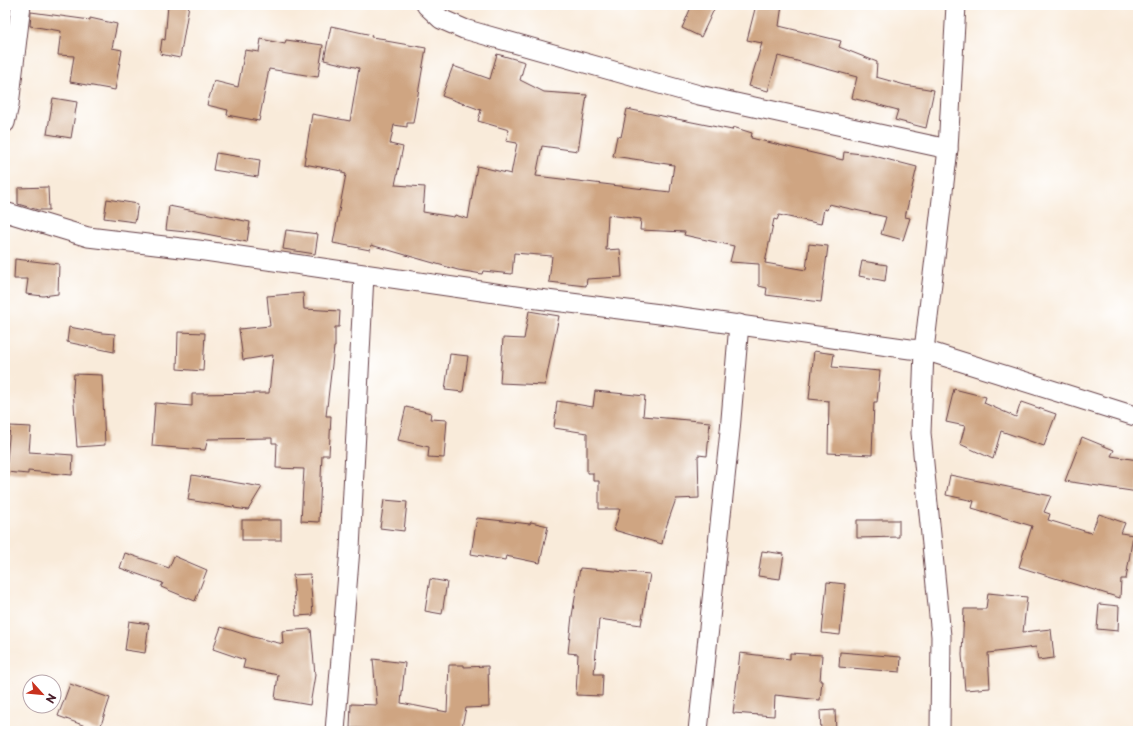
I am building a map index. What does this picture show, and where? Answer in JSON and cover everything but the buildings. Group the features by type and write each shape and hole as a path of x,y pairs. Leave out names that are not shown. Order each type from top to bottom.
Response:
{"street":[{"path":"5,123 9,105 21,5"},
{"path":"426,5 441,19 464,29 691,93 948,149"},
{"path":"940,731 941,636 921,433 924,350 948,149 956,5"},
{"path":"5,212 88,237 198,250 530,298 739,324 924,350 1138,417"},
{"path":"335,731 350,549 364,275"},
{"path":"698,731 730,431 739,324"}]}
